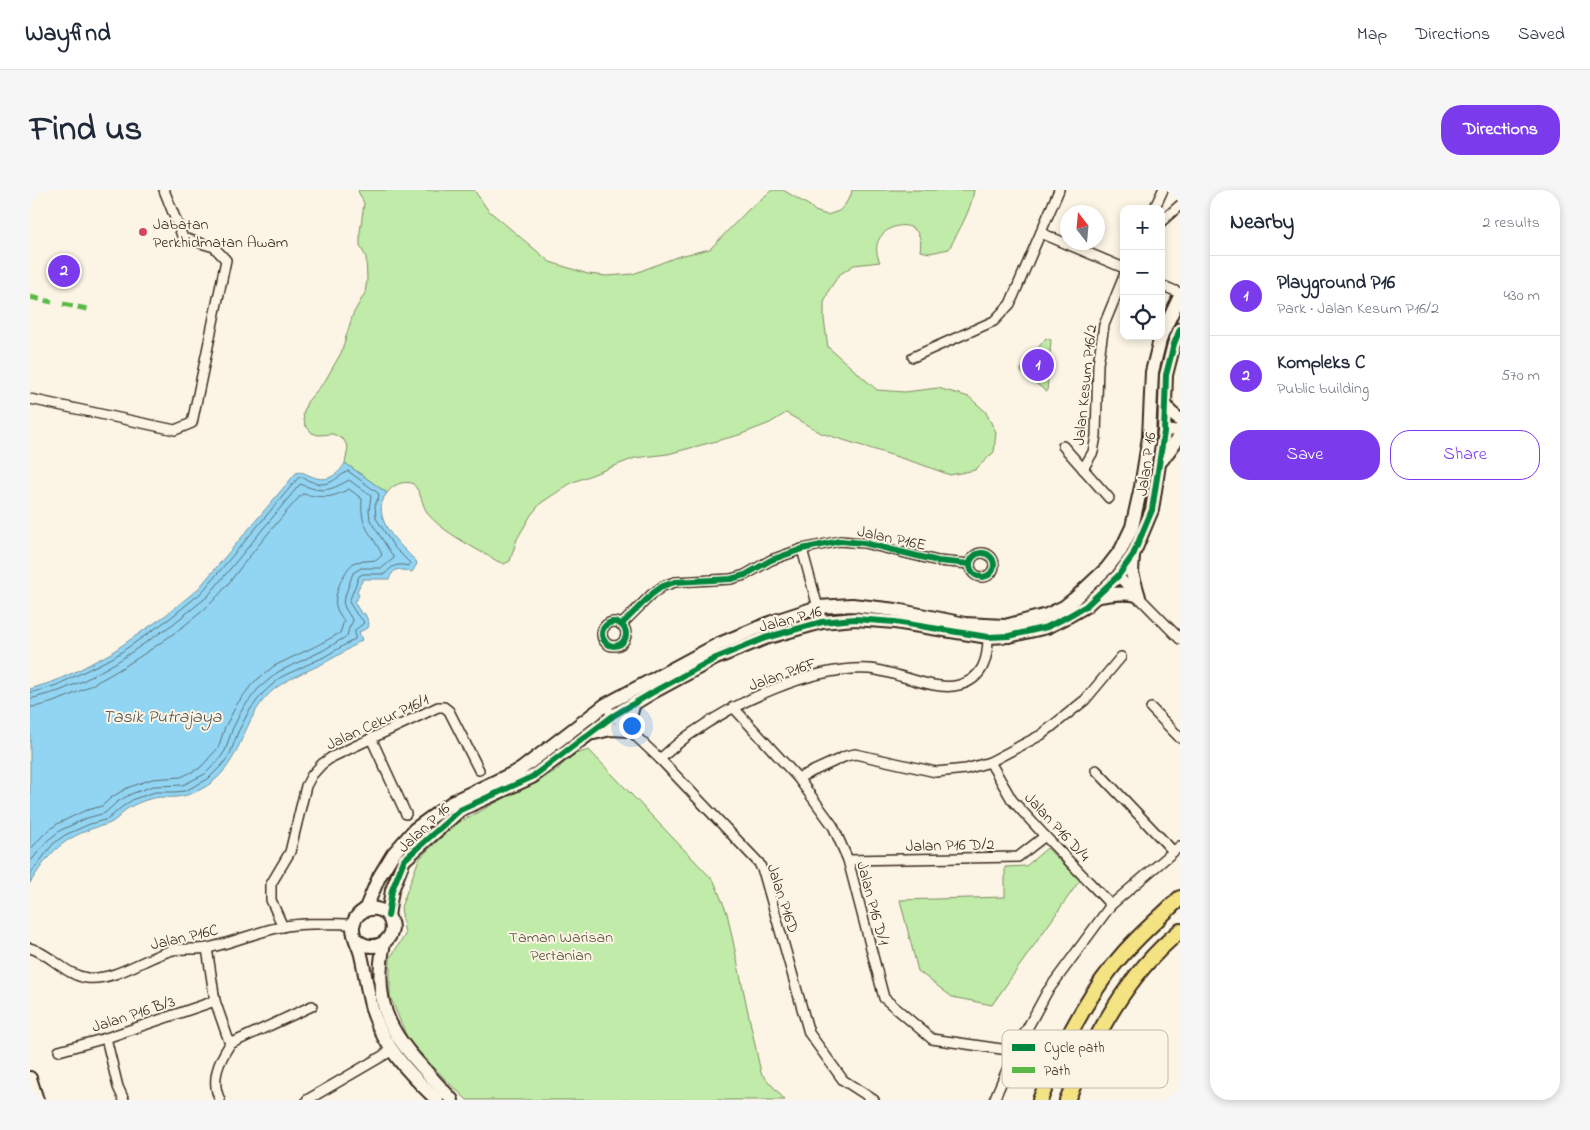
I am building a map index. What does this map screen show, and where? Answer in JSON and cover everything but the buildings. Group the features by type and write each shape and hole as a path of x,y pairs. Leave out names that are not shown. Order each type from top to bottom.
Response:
{"main road":[{"path":"1073,1030 1113,966 1145,930 1180,898"},
{"path":"1100,1030 1107,1017 1142,968 1180,931"},
{"path":"1036,1100 1042,1088"},
{"path":"1040,1100 1045,1088"},
{"path":"1067,1100 1072,1088"},
{"path":"1071,1100 1075,1088"}],"street":[{"path":"30,399 175,430 192,423 226,260 214,247 184,238 164,190"},
{"path":"913,357 986,325 1001,314 1010,304 1059,190"},
{"path":"1156,205 1163,190"},
{"path":"1165,218 1180,205"},
{"path":"1041,233 1120,266"},
{"name":"Jalan Kesum P16/2","path":"1083,469 1093,452 1096,436 1098,364 1104,325 1120,286"},
{"path":"1165,287 1180,294"},
{"name":"Jalan P 16","path":"1165,327 1180,294"},
{"name":"Jalan P 16","path":"353,924 360,913 365,910 379,877 393,854 415,829 454,801 520,770 605,705 717,645 772,622 818,607 860,606 896,610 965,624 1005,626 1047,615 1064,607 1127,552 1152,510 1164,432 1166,375 1180,329"},
{"name":"Jalan P 16","path":"1127,552 1141,487 1149,436 1152,372 1160,340"},
{"path":"1152,372 1158,421 1164,432"},
{"path":"1165,404 1170,412 1180,420"},
{"path":"1141,487 1156,441 1164,432 1180,428"},
{"path":"1160,462 1180,436"},
{"path":"1063,446 1109,498"},
{"name":"Jalan P16E","path":"621,625 652,594 663,586 675,582 730,580 745,575 771,560 802,549 840,541 864,543 938,561 970,564"},
{"path":"802,549 822,622"},
{"path":"1118,576 1127,552"},
{"path":"1127,552 1138,596"},
{"path":"1092,583 1108,576 1118,576 1180,639"},
{"name":"Jalan P 16","path":"452,1100 398,1039 385,1014 379,982 380,962 384,943 391,933 388,916 392,890 404,860 460,810 532,778 587,735 634,703 716,658 765,638 822,622 855,619 894,622 988,637 1009,636 1047,627 1066,618 1086,606 1118,576"},
{"path":"1095,597 1125,593 1138,596"},
{"name":"Jalan P16F","path":"660,759 689,735 733,707 796,680 833,671 870,669 938,685 959,685 975,677 983,666 988,655 988,637"},
{"path":"798,778 846,756 855,754 936,772 966,769 990,762 1041,735 1085,700 1121,657"},
{"path":"587,735 611,729 628,730 634,703"},
{"name":"Jalan P16D","path":"605,705 613,716 660,759 759,863 764,874 809,1033 843,1080 874,1100"},
{"name":"Jalan Cekur P16/1","path":"283,927 271,900 271,884 290,852 306,786 312,775 322,764 371,738 438,707 444,707 449,711 478,770"},
{"name":"Jalan P16 D/1","path":"733,707 798,778 833,826 848,860 884,998 932,1039 1002,1049"},
{"path":"1151,708 1180,738"},
{"path":"371,738 406,814"},
{"name":"Jalan P16 D/4","path":"990,762 1012,800 1111,905"},
{"path":"1026,1030 1047,992 1111,905 1177,848 1096,770"},
{"name":"Jalan P16 D/2","path":"848,860 1018,857 1045,836"},
{"path":"365,910 378,909 388,916"},
{"path":"353,924 374,1015 391,1051 436,1100"},
{"name":"Jalan P16C","path":"30,948 40,952 75,974 96,978 126,970 174,950 207,948 244,936 283,927 353,924"},
{"path":"357,940 373,947 384,943"},
{"path":"207,948 215,1001 230,1044"},
{"name":"Jalan P16 B/3","path":"59,1051 106,1038 215,1001"},
{"path":"220,1100 215,1081 219,1061 230,1044 312,1006"},
{"path":"106,1038 118,1087 124,1100"},
{"path":"307,1100 391,1051"},
{"path":"30,1078 37,1100"},
{"path":"994,1100 1002,1081"}],"green space":[{"path":"359,190 474,190 488,210 550,262 588,274 607,276 633,274 679,256 710,249 749,209 772,190 783,190 815,211 827,215 839,211 844,206 852,190 974,190 961,228 949,249 930,253 920,251 920,238 914,229 906,226 896,226 886,231 879,239 877,249 880,262 854,265 839,275 829,290 824,303 824,319 828,347 877,390 905,392 938,388 969,397 985,411 996,432 994,452 975,470 950,475 821,433 786,413 770,423 739,435 668,454 635,458 571,483 541,503 531,515 517,539 510,561 504,564 460,540 434,520 428,514 418,490 412,483 398,484 387,493 345,463 348,448 344,440 333,434 318,435 312,433 305,425 303,414 307,402 325,381 341,353 353,314 365,293 367,279 366,257 360,246 364,203"},
{"path":"1046,338 1051,340 1047,392 1021,372 1021,369"},
{"name":"Taman Warisan Pertanian","path":"589,750 714,881 727,913 761,1073 785,1100 467,1100 408,1040 390,996 390,958 405,935 401,907 419,859 454,825 557,770 571,755"},
{"path":"1047,848 1080,880 992,1005 952,997 918,971 900,900 1005,897 1005,867 1026,866"}],"water":[{"name":"Tasik Putrajaya","path":"345,463 387,493 382,502 381,512 384,521 388,530 417,564 412,572 398,569 389,579 363,579 357,591 359,596 354,602 361,613 365,614 369,623 368,628 359,632 362,640 326,662 286,681 272,691 257,709 228,765 211,783 185,795 157,797 142,801 126,809 117,819 110,823 70,839 55,850 30,883 30,689 55,681 111,653 166,615 198,589 296,473 322,479 327,478 339,472"}],"marked path":[{"path":"30,297 52,302"},
{"path":"63,304 92,310"}],"cycle path":[{"path":"388,916 392,890 404,860 460,810 532,777 613,716 716,658 765,638 822,622 855,619 895,622 988,637 1009,636 1047,627 1086,606 1118,576 1133,555 1152,510 1164,432 1166,375 1180,329"},
{"path":"621,625 652,594 663,586 675,582 731,579 745,575 771,560 802,549 840,541 864,543 938,561 970,564"},
{"path":"982,553 991,556 994,565 991,574 982,577 973,574 970,565 973,556 982,553"},
{"path":"614,622 619,623 625,629 626,634 625,639 619,645 614,646 609,645 603,639 602,634 603,629 609,623 614,622"}],"place":[{"name":"Jabatan Perkhidmatan Awam","path":"143,232"},
{"name":"Kompleks C","path":"64,271"},
{"name":"Playground P16","path":"1038,365"}]}
